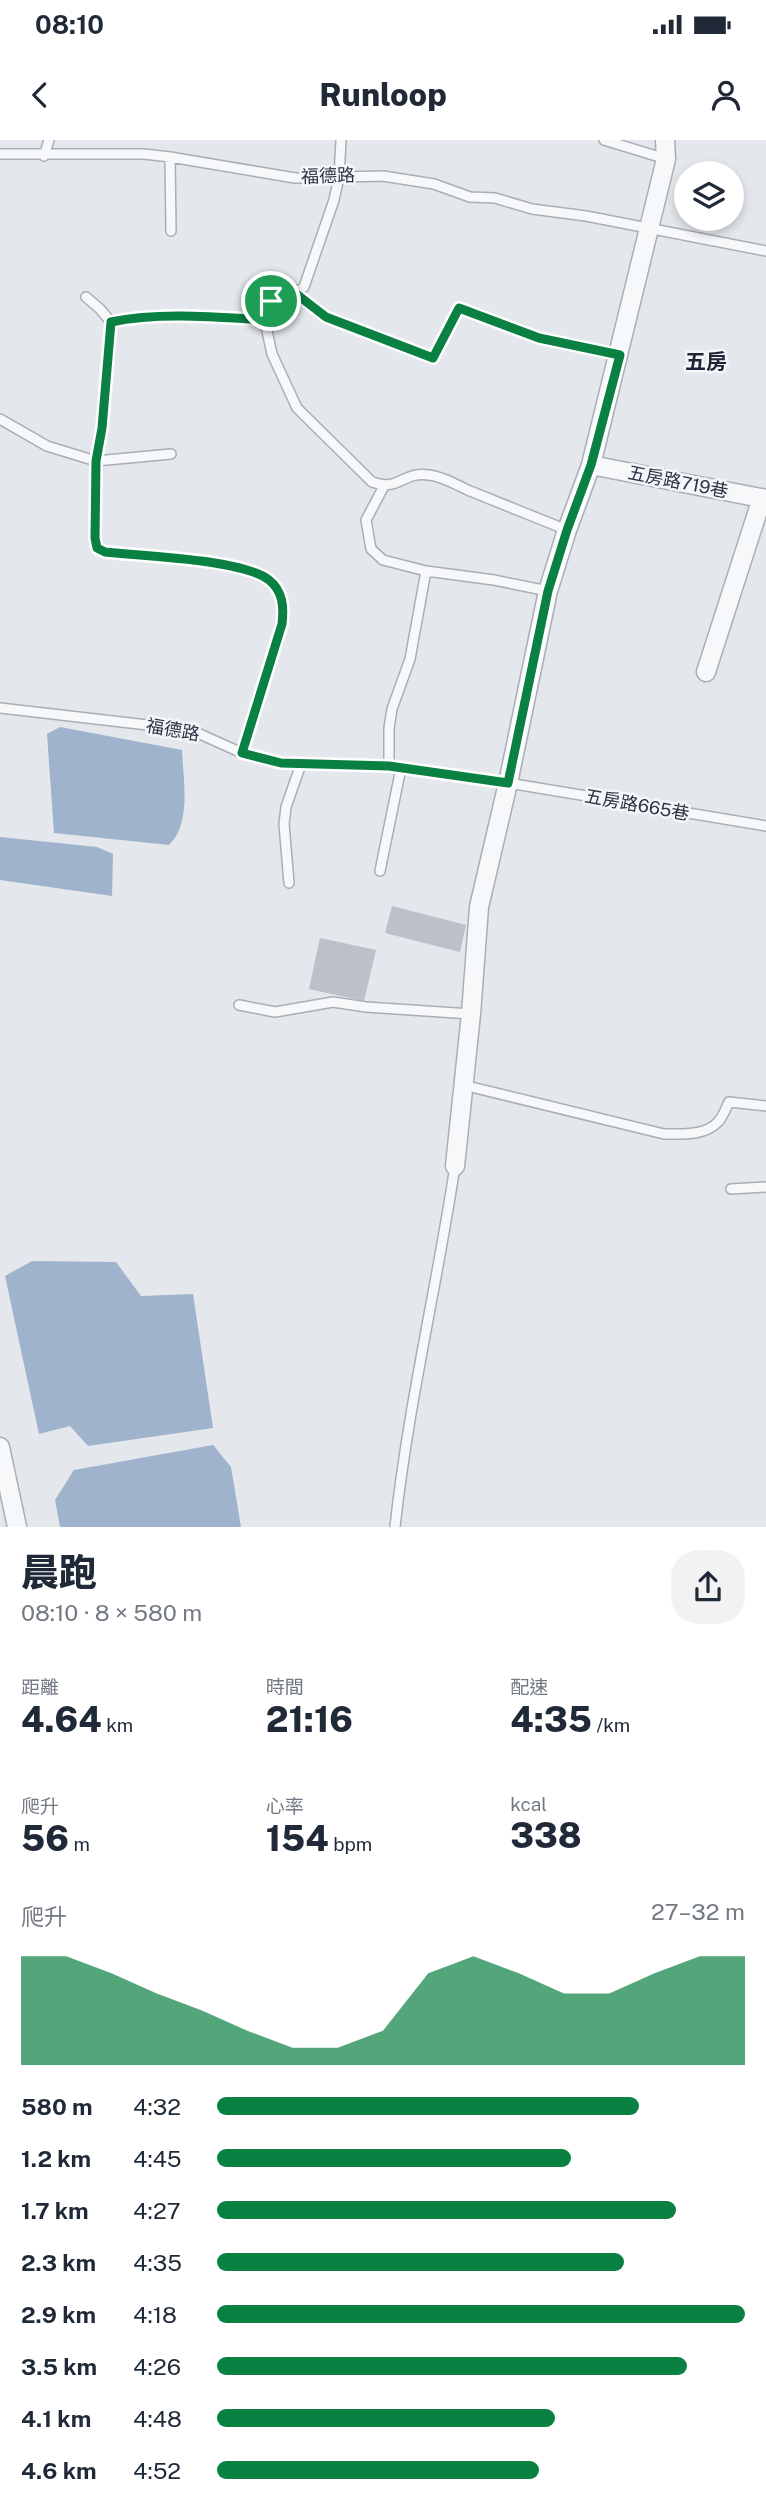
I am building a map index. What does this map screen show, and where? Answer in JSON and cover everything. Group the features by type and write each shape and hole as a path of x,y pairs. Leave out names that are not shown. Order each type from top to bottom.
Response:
{"street":[{"path":"455,1166 479,907 548,591 591,465 620,355 666,159 665,140"},
{"name":"五房路719巷","path":"591,465 764,498"},
{"path":"706,672 764,498"},
{"path":"0,1447 17,1527"}],"lane":[{"path":"44,156 49,140"},
{"path":"341,140 339,177 334,200 304,287 271,301 262,308 271,354 298,408 372,482 394,486 411,475 427,474 447,479 567,530"},
{"path":"604,140 666,159"},
{"name":"福德路","path":"0,154 170,157 295,178 372,175 434,184 470,197 495,198 532,209 651,228 766,251"},
{"path":"170,157 171,232"},
{"path":"295,293 326,317 433,358 459,308 539,338 620,355"},
{"path":"86,297 111,322 102,428 96,461 97,548 105,552 224,564 248,569 269,580 281,594 284,608 282,624 242,753"},
{"path":"111,322 140,318 264,320"},
{"path":"0,419 47,446 96,461 171,454"},
{"path":"384,486 366,520 371,549 383,560 426,571 482,578 548,591"},
{"path":"389,766 390,718 410,659 426,571"},
{"name":"福德路","path":"0,708 191,730 242,753 281,763 389,766 508,783"},
{"path":"289,883 284,824 286,807 301,764"},
{"path":"380,871 401,768"},
{"name":"五房路665巷","path":"508,783 766,827"},
{"path":"239,1005 275,1012 333,1002 366,1007 471,1013"},
{"path":"463,1085 664,1134 689,1135 706,1130 719,1122 729,1102 766,1106"},
{"path":"395,1527 402,1463 455,1166"},
{"path":"731,1189 766,1187"}],"water":[{"path":"60,727 182,750 183,813 181,825 169,845 54,833 47,734"},
{"path":"0,837 97,847 113,854 112,896 0,880"},
{"path":"32,1261 116,1262 141,1296 193,1294 213,1428 88,1446 70,1426 39,1434 5,1276"},
{"path":"213,1445 231,1467 241,1527 60,1527 55,1500 74,1470"}],"building":[{"path":"392,906 466,925 460,952 385,933"},
{"path":"320,938 376,950 364,1001 309,989"}],"district":[{"name":"五房","path":"706,362"}],"route":[{"path":"295,293 326,317 433,358 459,308 539,338 620,355 591,465 548,591 508,783 389,766 281,763 242,753 282,624 284,608 281,594 269,580 248,569 224,564 105,552 97,548 96,461 102,428 111,322 128,318 264,320 262,308 271,301 295,293"}]}
